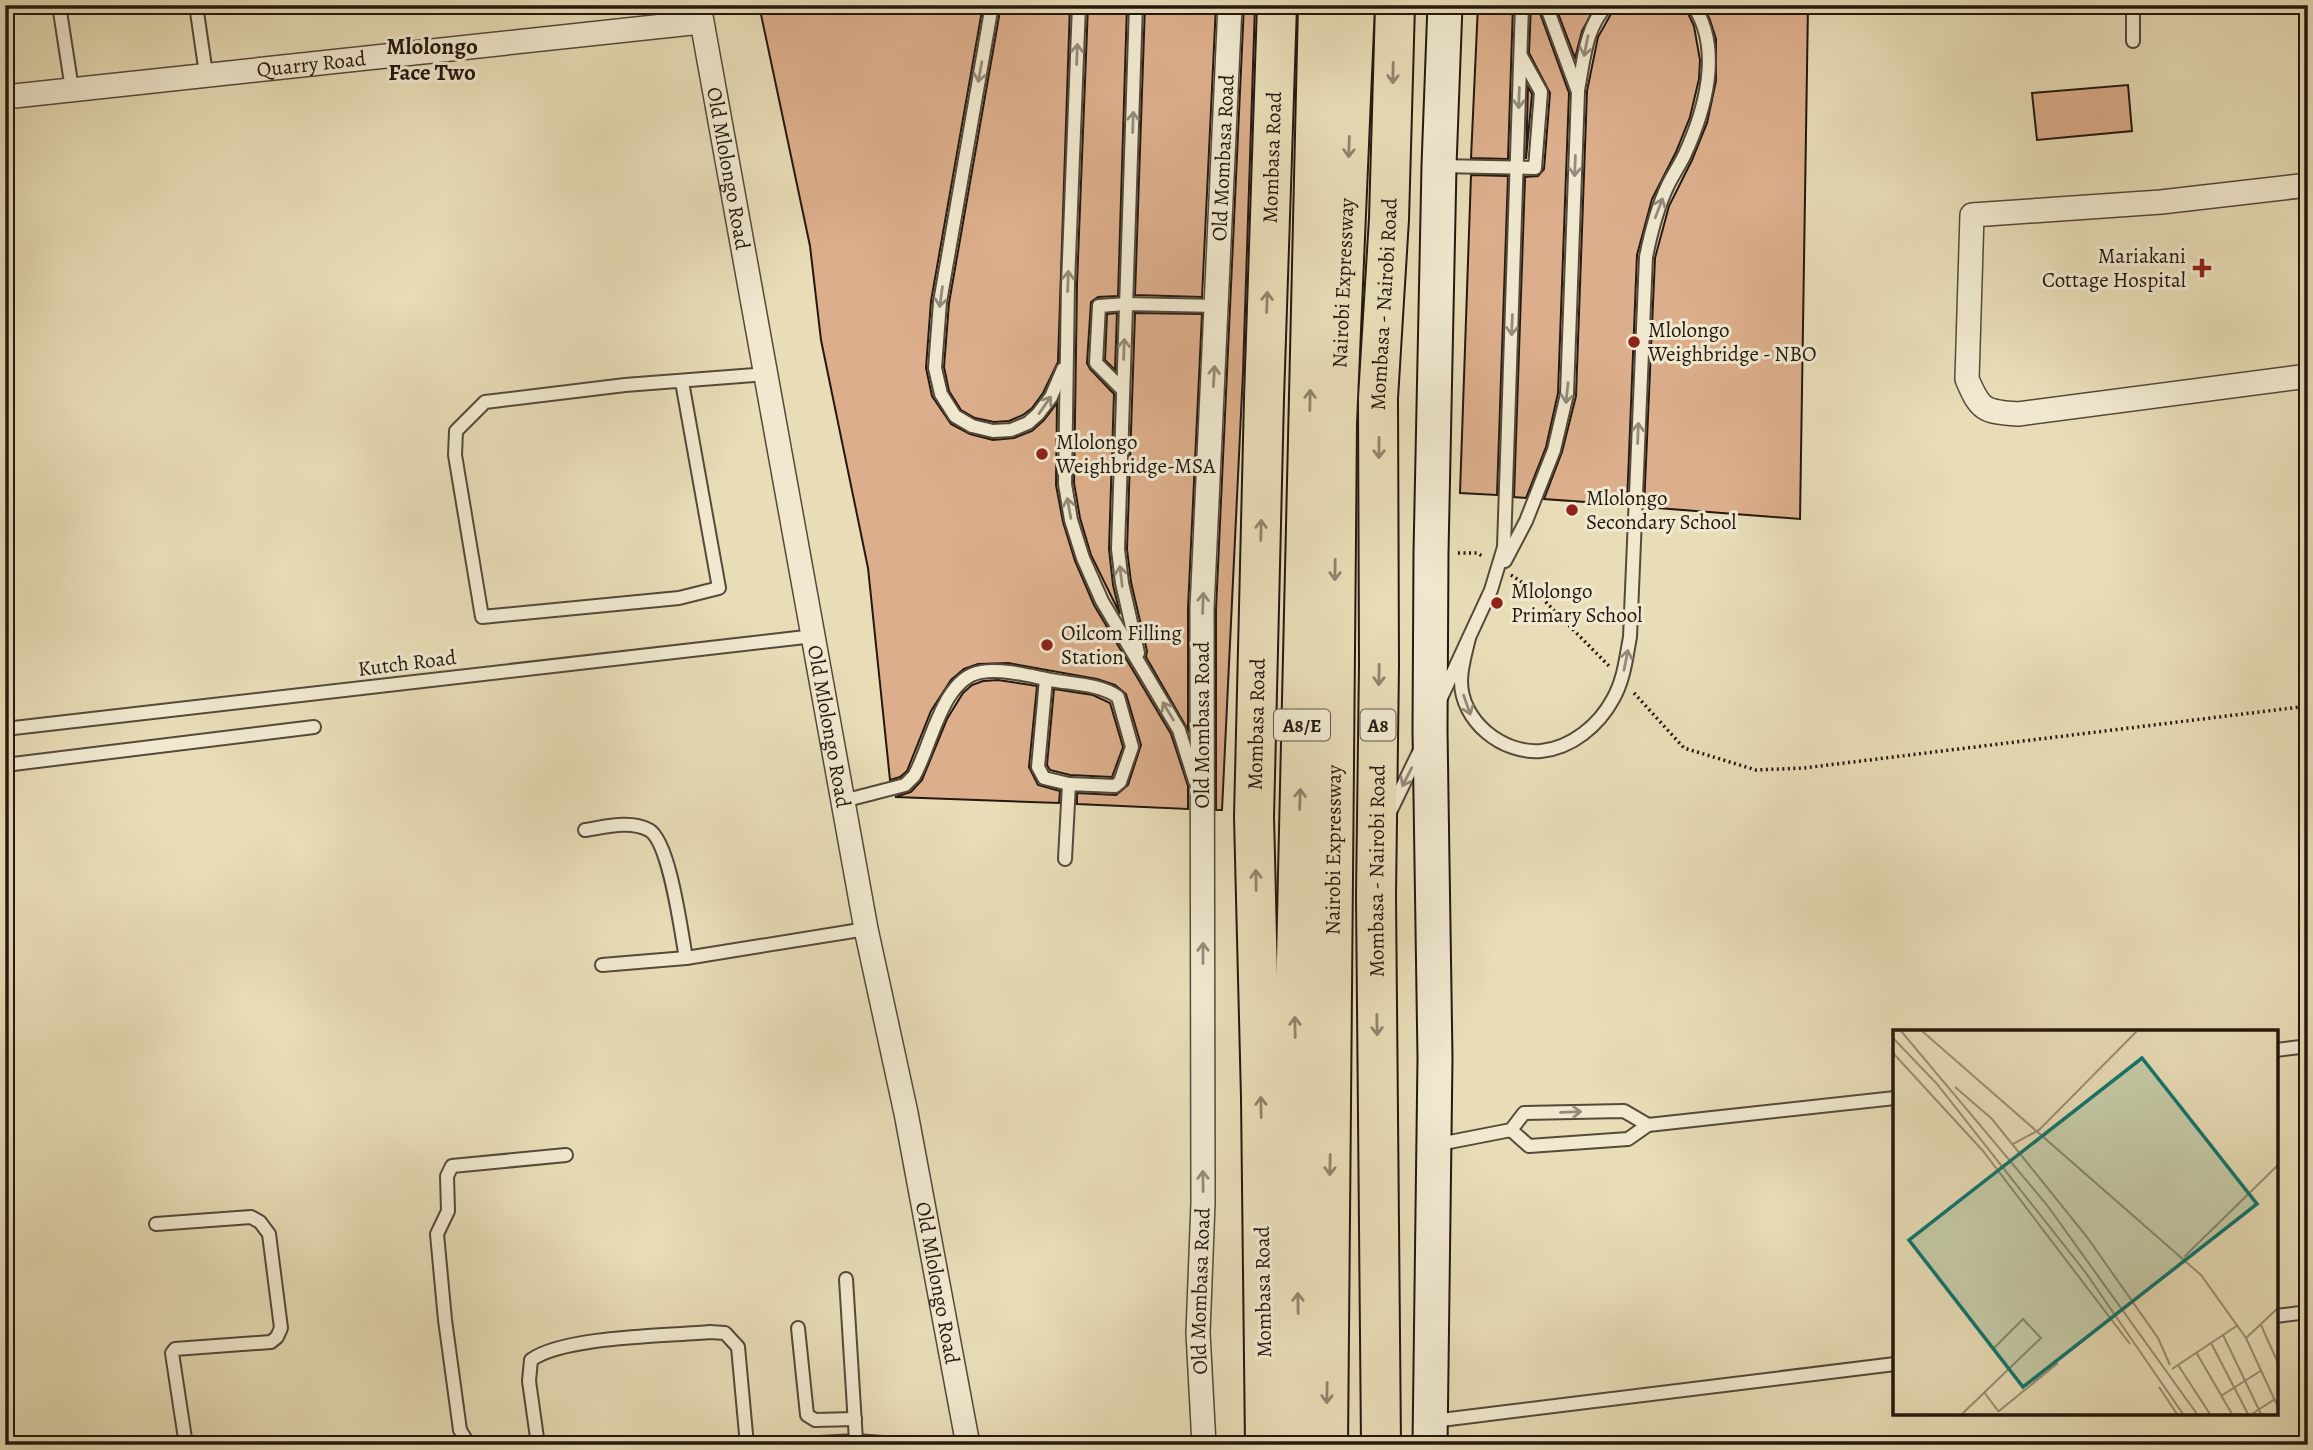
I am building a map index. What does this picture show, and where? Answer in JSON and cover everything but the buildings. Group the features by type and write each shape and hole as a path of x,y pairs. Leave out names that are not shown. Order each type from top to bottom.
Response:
{"highway":[{"name":"Mombasa Road","path":"1265,1445 1254,817 1278,5"},
{"name":"Nairobi Expressway","path":"1300,1445 1294,1004 1318,5"},
{"name":"Nairobi Expressway","path":"1328,1445 1337,423 1355,5"},
{"name":"Mombasa - Nairobi Road","path":"1381,1445 1376,896 1378,398 1389,219 1395,5"}],"street":[{"name":"Old Mombasa Road","path":"1204,1445 1198,1333 1203,1203 1202,609 1230,5"},
{"path":"1430,1433 1435,1058 1430,730 1431,553 1445,5"},
{"name":"Quarry Road","path":"5,97 576,37 700,13"},
{"name":"Old Mlolongo Road","path":"700,13 866,929 906,1113 968,1445"},
{"path":"2308,185 2161,202 1972,215 1967,379 1978,404 1991,413 2018,414 2308,376"}],"lane":[{"path":"59,5 72,89"},
{"path":"196,5 206,74"},
{"path":"992,5 940,302 935,368 941,394 955,416 972,426 993,431 1012,430 1028,423 1051,397 1067,357"},
{"path":"1079,5 1065,484 1071,520 1083,558 1102,601 1179,730 1201,798"},
{"path":"1136,5 1118,549 1122,583 1142,667"},
{"path":"1500,568 1505,535 1522,5"},
{"path":"1546,5 1578,92"},
{"path":"1376,896 1377,847 1391,808 1430,730 1439,702 1500,568 1526,521 1554,450 1567,394 1578,92 1588,36 1607,5"},
{"path":"1469,638 1461,680 1465,701 1472,717 1485,732 1503,744 1524,750 1541,751 1557,747 1591,728 1613,700 1622,679 1630,637 1646,257 1652,226 1701,113 1708,72 1708,37 1701,17 1693,5"},
{"path":"2133,5 2133,41"},
{"path":"1439,166 1535,168 1541,92 1521,56"},
{"path":"1123,390 1096,363 1099,306 1126,303 1217,306"},
{"path":"682,382 719,588 678,598 482,617 455,455 456,431 485,402 625,385 767,374"},
{"name":"Kutch Road","path":"5,729 814,636"},
{"path":"843,801 905,785 914,776 943,707 953,692 970,676 990,671 1046,679 1113,693 1118,697 1132,742 1119,782 1115,786 1069,784 1044,778 1038,767 1046,679"},
{"path":"5,765 314,727"},
{"path":"1065,859 1069,784"},
{"path":"585,830 626,824 650,830 661,844 667,862 685,958"},
{"path":"602,965 685,958 866,929"},
{"path":"2278,1051 2308,1046"},
{"path":"1511,1130 1529,1146 1628,1139 1648,1125 1893,1098"},
{"path":"1433,1145 1511,1130 1524,1113 1624,1111 1648,1125"},
{"path":"469,1445 460,1430 444,1320 437,1234 448,1211 447,1176 452,1166 566,1155"},
{"path":"156,1224 251,1217 260,1222 269,1234 281,1328 277,1338 271,1342 175,1349 172,1353 186,1445"},
{"path":"846,1279 856,1441"},
{"path":"2278,1316 2308,1312"},
{"path":"798,1328 807,1415 815,1420 855,1419"},
{"path":"538,1445 528,1381 531,1360 542,1352 580,1343 710,1332 724,1333 737,1347 747,1445"},
{"path":"1430,1433 1893,1364"},
{"path":"782,1445 856,1441 911,1445"}],"path":[{"path":"1431,553 1477,553 1535,591 1622,679 1684,748 1756,770 1804,768 2308,706"}],"place":[{"name":"Mariakani Cottage Hospital","path":"2202,268"},
{"name":"Mlolongo Weighbridge - NBO","path":"1634,342"},
{"name":"Mlolongo Weighbridge-MSA","path":"1042,454"},
{"name":"Mlolongo Secondary School","path":"1572,510"},
{"name":"Mlolongo Primary School","path":"1497,603"},
{"name":"Oilcom Filling Station","path":"1047,645"}],"district":[{"name":"Mlolongo Face Two","path":"432,59"}]}
